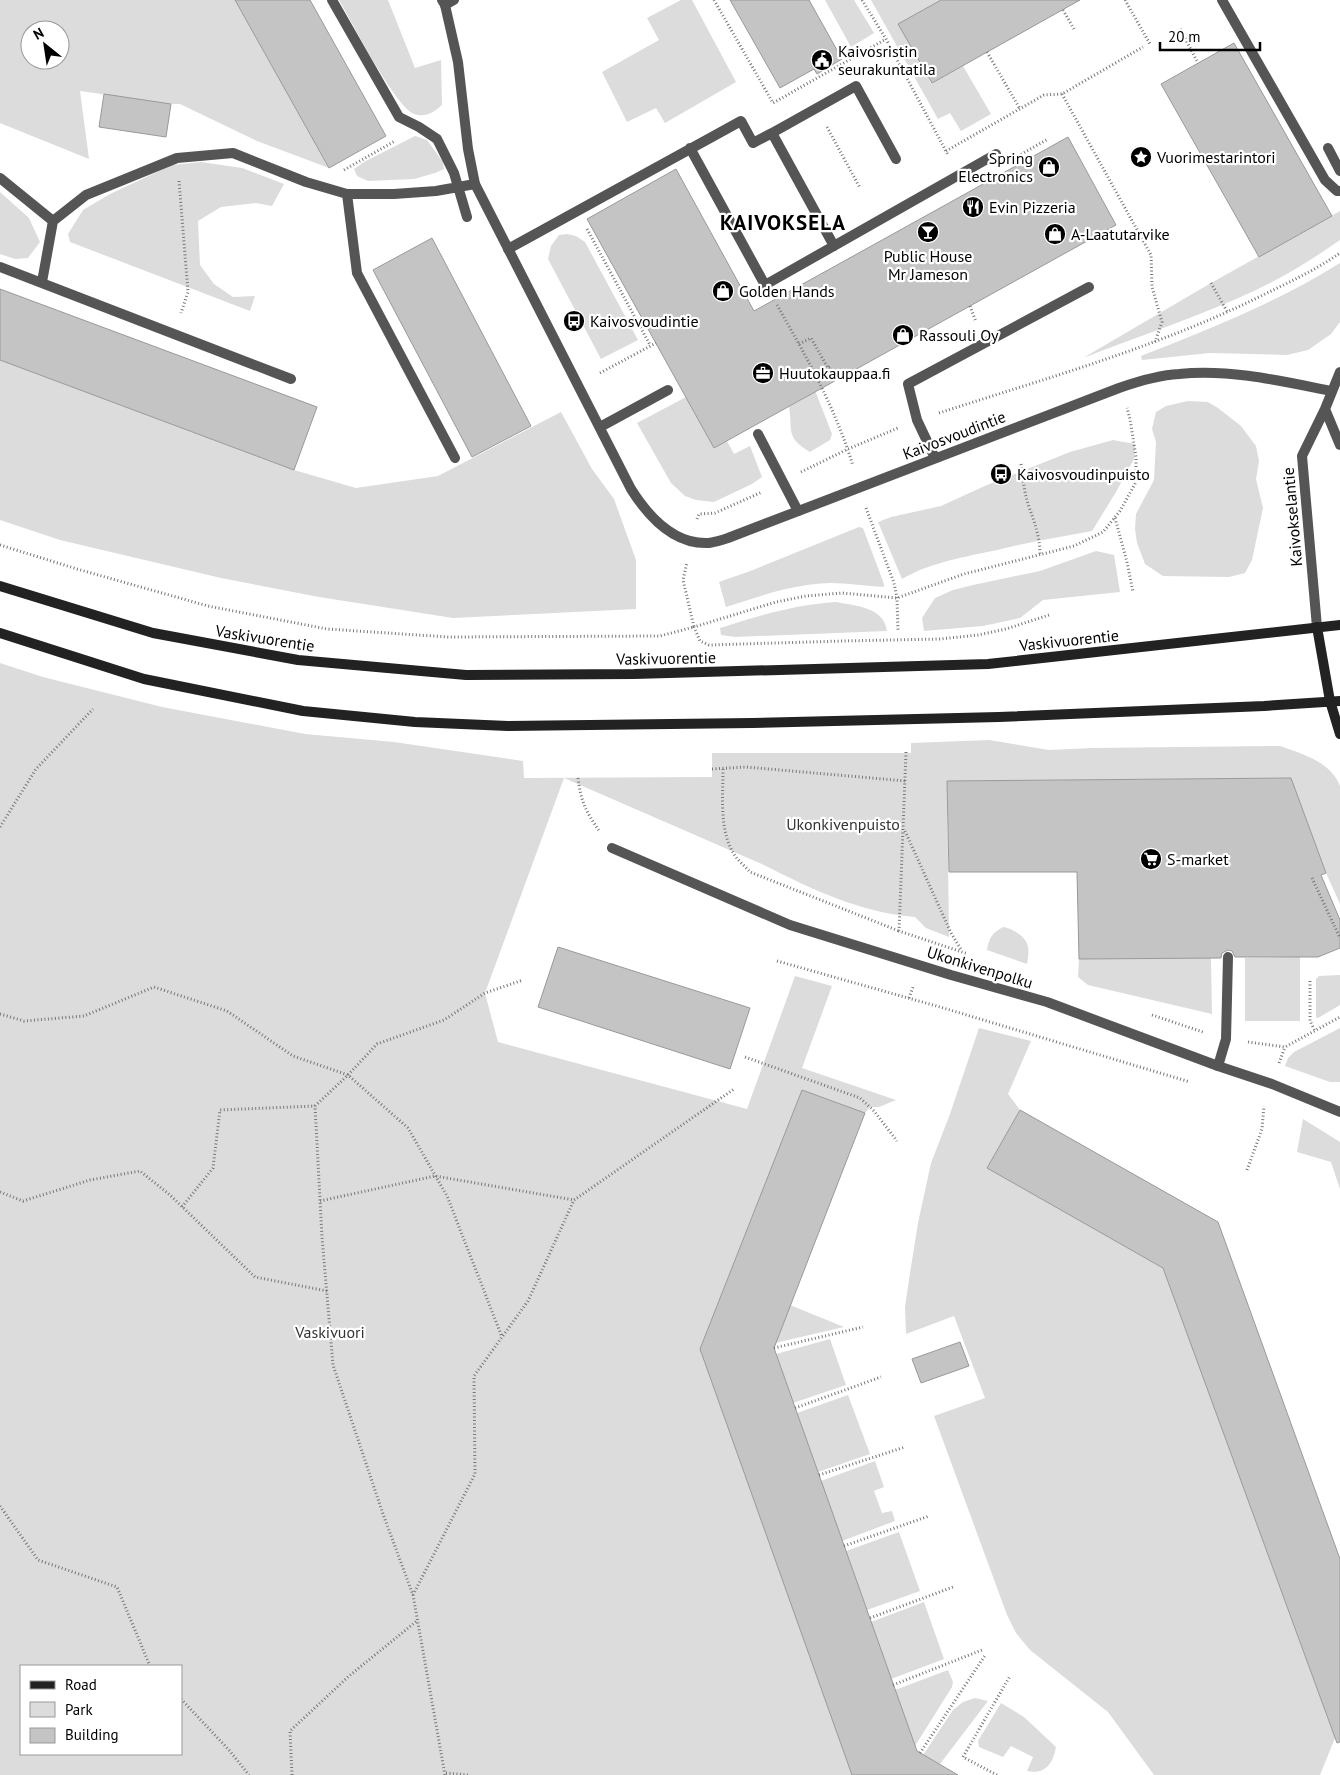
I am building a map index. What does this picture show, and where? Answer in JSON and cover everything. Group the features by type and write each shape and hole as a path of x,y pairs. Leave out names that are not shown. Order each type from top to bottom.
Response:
{"main road":[{"name":"Vaskivuorentie","path":"0,586 163,635 298,660 466,675 634,674 988,664 1340,625"},
{"path":"1317,627 1335,701 1340,734"},
{"path":"0,633 144,680 303,712 415,722 508,726 752,723 1264,706 1335,701"}],"street":[{"path":"332,0 399,117 437,139 454,173 467,216"},
{"path":"1222,0 1325,180 1340,191"},
{"name":"Kaivosvoudintie","path":"447,2 458,62 468,149 475,184 641,505 663,528 678,536 692,541 709,543 728,538 1119,388 1150,378 1210,372 1243,374 1331,390"},
{"path":"508,249 741,120 753,143 856,86 896,159"},
{"path":"772,133 834,246"},
{"path":"690,148 765,285 996,154"},
{"path":"1328,148 1340,171"},
{"path":"42,282 53,221 86,195 178,158 233,153 316,185 347,194 436,191 475,184"},
{"path":"0,178 53,221"},
{"path":"347,194 357,273 456,458"},
{"path":"0,267 291,379"},
{"path":"935,458 917,420 908,384 1089,287"},
{"name":"Kaivokselantie","path":"1317,627 1302,456 1325,409 1331,390 1340,372"},
{"path":"600,427 668,390"},
{"path":"1325,409 1340,445"},
{"path":"758,434 798,511"},
{"name":"Ukonkivenpolku","path":"612,848 790,925 951,975 1047,1002 1218,1066 1272,1084 1340,1112"},
{"path":"1218,1066 1226,1039 1228,957"}],"path":[{"path":"714,0 772,103 886,39"},
{"path":"862,0 886,39 960,176"},
{"path":"1125,0 1150,44"},
{"path":"1063,10 1074,29"},
{"path":"1180,29 1198,63"},
{"path":"946,151 1044,95 1062,94 1144,47"},
{"path":"987,52 1020,109"},
{"path":"803,85 860,188"},
{"path":"1062,94 1151,255 1152,287 1162,322 1154,342"},
{"path":"316,185 419,127"},
{"path":"173,333 188,292 178,158"},
{"path":"585,225 650,345"},
{"path":"698,514 715,513 848,449 917,420 1108,359 1228,313 1323,265 1340,253"},
{"path":"1211,283 1228,313"},
{"path":"775,302 818,378 848,449"},
{"path":"799,344 811,338 828,368 831,366"},
{"path":"600,373 656,343"},
{"path":"1049,615 1006,629 940,640 843,640 709,645 700,641 694,627 776,602 806,596 842,592 896,598 964,574 1074,546 1103,532 1115,518 1136,482 1136,457 1130,419 1108,359"},
{"path":"1022,464 1024,489 1038,529 1040,555"},
{"path":"868,514 894,583 898,632"},
{"path":"1115,518 1133,592"},
{"name":"Vaskivuorentie","path":"0,545 208,606 327,629 448,636 660,636 694,627 683,580"},
{"path":"0,827 36,769 93,709"},
{"path":"899,931 906,752"},
{"path":"712,768 746,767 906,781"},
{"path":"723,769 724,805 728,839 734,854 750,872 899,931 971,955"},
{"path":"578,778 581,796 588,814 612,848"},
{"path":"904,828 951,933 962,952"},
{"path":"1312,878 1340,938"},
{"path":"777,961 940,1007 1198,1084"},
{"path":"182,1207 213,1168 220,1110 315,1106 377,1044 444,1020 485,993 523,980"},
{"path":"1310,981 1310,1021 1315,1032"},
{"path":"0,1014 24,1021 84,1016 154,987 227,1011 293,1056 348,1075 408,1128 447,1196 502,1338"},
{"path":"1152,1014 1226,1039 1285,1047 1340,1017"},
{"path":"744,1057 860,1098 874,1111 897,1141"},
{"path":"413,1595 475,1474 474,1376 528,1301 574,1200 734,1089"},
{"path":"1247,1170 1262,1129 1264,1104"},
{"path":"315,1106 320,1201 333,1364 383,1514 413,1595 445,1774 468,1775"},
{"path":"0,1192 23,1201 90,1180 140,1171 182,1207 256,1277 327,1291"},
{"path":"320,1201 435,1176 574,1200"},
{"path":"774,1348 863,1327"},
{"path":"795,1408 881,1377"},
{"path":"819,1475 905,1447"},
{"path":"0,1506 38,1560 117,1587 150,1665"},
{"path":"844,1546 929,1516"},
{"path":"870,1618 953,1587"},
{"path":"292,1775 290,1731 350,1676 418,1620"},
{"path":"894,1685 982,1650"},
{"path":"920,1753 986,1654"},
{"path":"997,1775 990,1773 963,1757 1010,1676"},
{"path":"182,1701 229,1750 249,1775"}],"green space":[{"path":"0,0 235,0 329,168 257,141 180,104 80,91 89,159 0,123"},
{"path":"339,0 388,0 415,68 441,60 442,105 426,115 414,114 406,107 385,80"},
{"path":"681,0 692,0 736,82 665,123 656,108 627,122 602,72 659,40 647,18"},
{"path":"825,0 854,0 874,33 851,47"},
{"path":"871,0 941,0 899,24 931,83 963,66 991,114 961,131 950,113 938,119"},
{"path":"415,136 427,140 443,162 444,169 414,179 368,181 357,176 354,169 364,162"},
{"path":"201,162 242,168 284,184 272,206 256,203 221,207 198,221 200,265 214,284 233,297 255,296 250,311 70,242 68,234 83,210 110,194 172,165"},
{"path":"0,192 29,218 40,242 28,258 15,259 0,254"},
{"path":"1340,211 1340,240 1287,274 1212,309 1083,358 1211,283"},
{"path":"559,235 576,236 585,242 638,340 601,359 548,259 551,246"},
{"path":"1340,263 1340,322 1331,334 1308,350 1287,355 1210,353 1142,360 1141,356 1218,325 1268,302"},
{"path":"0,360 294,470 356,488 438,476 561,412 592,469 614,499 636,560 636,609 453,618 319,597 221,578 60,540 0,520"},
{"path":"811,380 832,434 830,440 810,452 802,447 793,437 789,407 803,399"},
{"path":"686,397 714,448 727,441 734,454 750,446 762,477 752,484 714,502 696,500 685,496 671,483 637,423"},
{"path":"1188,401 1208,402 1218,408 1241,426 1256,446 1259,461 1256,479 1263,508 1252,560 1245,573 1229,577 1163,576 1145,564 1137,543 1135,529 1136,514 1154,480 1156,442 1152,429 1156,412 1166,406"},
{"path":"1113,440 1135,444 1134,459 1092,531 1020,544 948,561 925,568 902,579 878,522 891,517 941,506 987,485 1070,452"},
{"path":"859,527 863,528 884,587 837,583 817,584 777,591 726,607 719,582"},
{"path":"1096,551 1114,555 1120,592 1043,600 1020,618 983,626 924,631 922,618 935,598 953,590 1040,571"},
{"path":"836,602 875,612 885,623 887,631 735,637 721,635 720,628 749,619 791,608"},
{"name":"Vaskivuori","path":"0,663 43,677 162,707 305,734 394,742 523,761 524,778 712,777 712,753 911,753 911,743 989,740 1049,750 1280,746 1315,760 1336,778 1340,786 1340,904 1326,873 1291,778 947,781 949,937 926,928 915,917 875,911 818,891 764,865 564,778 485,993 498,1042 747,1109 795,976 832,986 802,1068 896,1100 879,1107 870,1107 865,1113 802,1090 700,1349 852,1775 0,1775"},
{"path":"1003,927 1015,931 1027,943 1027,964 987,950 992,936"},
{"path":"1300,957 1300,1021 1245,1021 1245,958"},
{"path":"1211,958 1212,1014 1088,985 1078,977 1079,959"},
{"path":"1340,975 1340,1005 1318,1018 1316,1017 1316,979 1319,976"},
{"path":"979,1028 1031,1041 1008,1094 1020,1110 987,1168 1163,1268 1335,1738 1320,1775 1154,1775 1108,1712 1030,1650 1016,1633 1007,1615 934,1416 985,1398 954,1316 906,1334 905,1307 918,1223 931,1163"},
{"path":"1340,1028 1340,1082 1330,1082 1285,1066 1288,1058 1294,1052"},
{"path":"1303,1119 1340,1142 1340,1189 1331,1162 1297,1152"},
{"path":"790,1305 844,1327 775,1343"},
{"path":"830,1339 846,1385 793,1403 776,1354"},
{"path":"848,1395 870,1454 818,1472 797,1413"},
{"path":"875,1461 884,1487 874,1491 882,1513 892,1511 895,1521 842,1541 821,1481"},
{"path":"899,1532 920,1591 867,1610 846,1551"},
{"path":"924,1602 944,1659 891,1679 871,1622"},
{"path":"948,1670 953,1682 952,1687 915,1746 895,1690"},
{"path":"975,1698 988,1701 940,1764 923,1755 953,1710 963,1702"},
{"path":"1001,1703 1024,1717 1056,1747 1051,1763 1044,1769 1034,1772 1027,1771 1033,1757 1011,1746 1003,1757 979,1747 978,1741"}],"building":[{"path":"235,0 310,0 386,136 329,168"},
{"path":"730,0 809,0 842,59 817,74 814,69 780,88"},
{"path":"941,0 1080,0 932,83 898,24"},
{"path":"1234,43 1332,216 1259,257 1161,84"},
{"path":"104,94 171,104 166,137 99,127"},
{"path":"1068,137 1116,225 714,448 587,219 676,169 754,311"},
{"path":"432,238 531,426 472,457 373,270"},
{"path":"0,289 317,407 294,470 0,360"},
{"path":"1291,778 1326,873 1321,875 1340,920 1340,948 1318,957 1235,957 1232,951 1228,950 1222,953 1221,958 1079,959 1077,872 949,872 947,781"},
{"path":"558,947 750,1008 730,1069 538,1007"},
{"path":"802,1090 865,1113 774,1348 917,1751 958,1775 852,1775 700,1349"},
{"path":"1020,1110 1218,1222 1340,1559 1340,1742 1337,1743 1163,1268 987,1168"},
{"path":"960,1342 969,1366 921,1383 912,1359"}],"place":[{"name":"Kaivosristin seurakuntatila","path":"822,60"},
{"name":"Vuorimestarintori","path":"1141,157"},
{"name":"Spring Electronics","path":"1049,167"},
{"name":"Evin Pizzeria","path":"973,207"},
{"name":"Public House Mr Jameson","path":"928,232"},
{"name":"A-Laatutarvike","path":"1055,234"},
{"name":"Golden Hands","path":"723,291"},
{"name":"Kaivosvoudintie","path":"574,321"},
{"name":"Rassouli Oy","path":"903,335"},
{"name":"Huutokauppaa.fi","path":"763,373"},
{"name":"Kaivosvoudinpuisto","path":"1001,474"},
{"name":"S-market","path":"1151,859"}],"district":[{"name":"KAIVOKSELA","path":"783,222"}],"park label":[{"name":"Ukonkivenpuisto","path":"843,824"}]}
